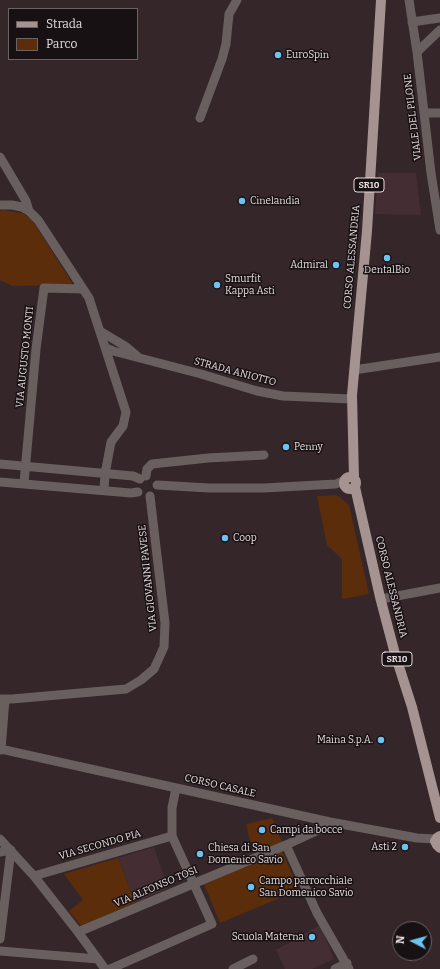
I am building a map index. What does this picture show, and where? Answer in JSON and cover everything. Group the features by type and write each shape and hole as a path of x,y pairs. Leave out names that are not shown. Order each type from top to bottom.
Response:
{"main road":[{"name":"CORSO ALESSANDRIA","path":"381,0 367,231 354,370 348,482 358,500 395,654 412,707 440,818"}],"street":[{"path":"200,118 222,59 226,44 229,14 237,0"},
{"name":"VIALE DEL PILONE","path":"409,0 424,113 436,173 440,230"},
{"path":"412,22 440,18"},
{"path":"417,52 440,30"},
{"path":"424,113 440,113"},
{"path":"0,157 26,201 28,211"},
{"path":"0,205 12,205 28,211 38,220 89,298 126,412 123,426 111,442 104,474 104,490"},
{"name":"VIA AUGUSTO MONTI","path":"24,484 36,349 44,288 83,289"},
{"name":"STRADA ANIOTTO","path":"100,331 125,346 138,357"},
{"name":"STRADA ANIOTTO","path":"106,348 138,357 146,361 201,374 257,391 283,396 352,399"},
{"path":"354,370 440,357"},
{"path":"157,484 156,490 150,496 145,497 138,492 136,485 143,478 147,469 152,464 208,458 264,455"},
{"path":"0,464 152,478 157,484 209,488 264,488 348,482"},
{"path":"80,488 82,472"},
{"path":"0,482 131,493 138,492"},
{"name":"VIA GIOVANNI PAVESE","path":"3,699 126,688 141,680 154,669 164,647 165,622 150,496"},
{"path":"381,599 440,588"},
{"path":"1,750 3,699"},
{"name":"CORSO CASALE","path":"1,750 330,822 439,841"},
{"path":"110,969 212,924 172,836 172,808 176,788"},
{"name":"VIA ALFONSO TOSI","path":"78,932 286,845 326,827 330,822"},
{"name":"VIA SECONDO PIA","path":"34,876 172,836"},
{"path":"0,839 34,876 105,969"},
{"path":"286,845 317,913 348,966 335,969"},
{"path":"0,852 11,850"},
{"path":"0,939 1,921 11,850"},
{"path":"0,950 98,959"},
{"path":"233,969 253,959"}],"shaded area":[{"path":"378,173 416,173 421,215 375,214"},
{"path":"154,847 168,888 135,903 118,858"},
{"name":"Scuola Materna","path":"320,925 334,959 312,969 285,969 276,950"}],"green space":[{"path":"3,210 22,213 32,220 73,285 12,286 0,280 0,211"},
{"path":"335,495 340,497 349,505 369,594 342,599 342,559 327,545 317,496"},
{"name":"Campi da bocce","path":"272,818 282,842 256,852 249,837 246,824"},
{"name":"Campo parrocchiale San Domenico Savio","path":"282,851 299,890 220,923 204,884"},
{"path":"118,858 135,903 82,927 69,911 83,900 64,874"}],"place":[{"name":"EuroSpin","path":"278,55"},
{"name":"Cinelandia","path":"242,201"},
{"name":"DentalBio","path":"387,258"},
{"name":"Admiral","path":"336,265"},
{"name":"Smurfit Kappa Asti","path":"217,285"},
{"name":"Penny","path":"286,447"},
{"name":"Coop","path":"225,538"},
{"name":"Maina S.p.A.","path":"381,740"},
{"name":"Campi da bocce","path":"262,830"},
{"name":"Asti 2","path":"405,847"},
{"name":"Chiesa di San Domenico Savio","path":"200,854"},
{"name":"Campo parrocchiale San Domenico Savio","path":"251,887"},
{"name":"Scuola Materna","path":"312,937"}]}
